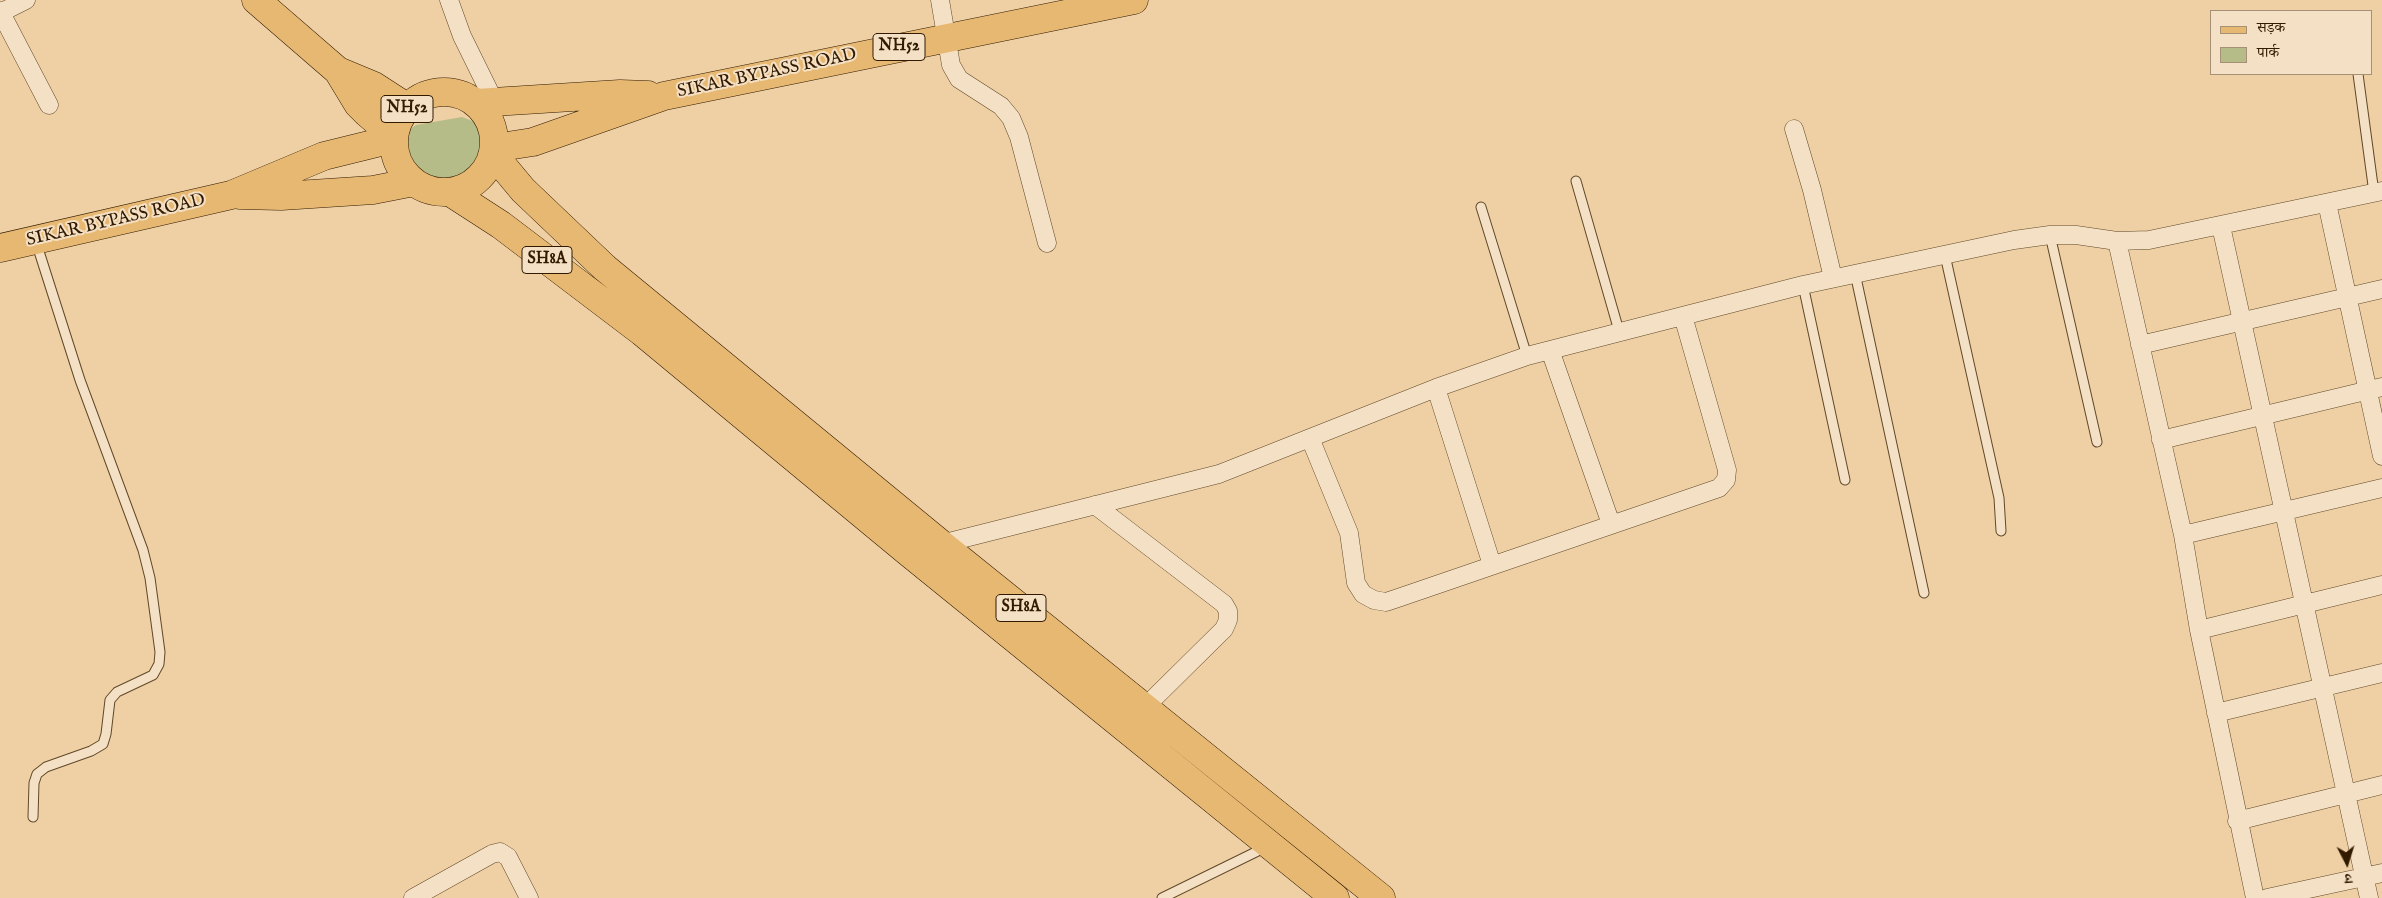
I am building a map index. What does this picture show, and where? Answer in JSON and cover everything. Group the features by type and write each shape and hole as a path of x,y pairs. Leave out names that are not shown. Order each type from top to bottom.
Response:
{"main road":[{"path":"256,0 338,71 358,104 367,113 381,125 399,125"},
{"name":"SIKAR BYPASS ROAD","path":"494,151 533,142 664,96 1134,0"},
{"name":"SIKAR BYPASS ROAD","path":"0,248 231,194 324,156 362,145 399,125 420,98 434,93 449,92 486,103 620,94 664,96"},
{"path":"414,182 437,191 450,192 472,183 489,165 494,151 494,132 486,103"},
{"name":"NH52","path":"399,125 399,164 414,182"},
{"name":"SH8A","path":"494,151 523,190 605,268 941,544 1381,898"},
{"name":"SIKAR BYPASS ROAD","path":"231,194 299,195 373,190 414,182"},
{"name":"SH8A","path":"450,192 501,225 642,332 908,552 1335,898"}],"street":[{"path":"26,0 0,12 49,106"},
{"path":"449,0 486,103"},
{"path":"940,0 950,65 959,79 1001,106 1011,118 1019,137 1047,243"},
{"path":"1794,129 1812,190 1833,278"},
{"path":"941,544 1219,474 1436,388 1528,356 1803,284 2014,240 2050,235 2076,235 2117,241 2149,240 2378,192"},
{"path":"2327,203 2348,296 2375,388 2382,456"},
{"path":"2221,226 2321,688 2369,898"},
{"path":"2117,241 2183,535 2199,630 2255,898"},
{"path":"2140,345 2382,289"},
{"path":"1310,438 1349,533 1356,583 1363,594 1374,600 1386,602 1719,488 1726,480 1727,470 1683,316"},
{"path":"1550,350 1611,524"},
{"path":"1436,388 1492,565"},
{"path":"2161,440 2375,388"},
{"path":"2183,535 2382,488"},
{"path":"1095,505 1224,604 1228,611 1228,620 1224,629 1145,707"},
{"path":"2199,630 2382,585"},
{"path":"2216,713 2382,673"},
{"path":"2238,821 2382,785"},
{"path":"413,898 492,854 500,852 508,857 529,898"},
{"path":"2267,898 2382,874"}],"lane":[{"path":"2358,75 2378,192"},
{"path":"1576,182 1619,331"},
{"path":"1480,207 1528,356"},
{"path":"2050,235 2098,442"},
{"path":"33,817 34,783 37,774 46,767 91,751 103,744 110,700 117,692 153,675 159,664 160,652 150,578 143,550 80,380 35,240"},
{"path":"1945,255 1999,498 2001,531"},
{"path":"1855,272 1924,594"},
{"path":"1803,284 1845,480"},
{"path":"1162,898 1270,845"}],"green space":[{"path":"462,117 475,122 485,134 483,163 470,174 423,182 405,172 399,159 400,144 406,132 416,125"}]}
